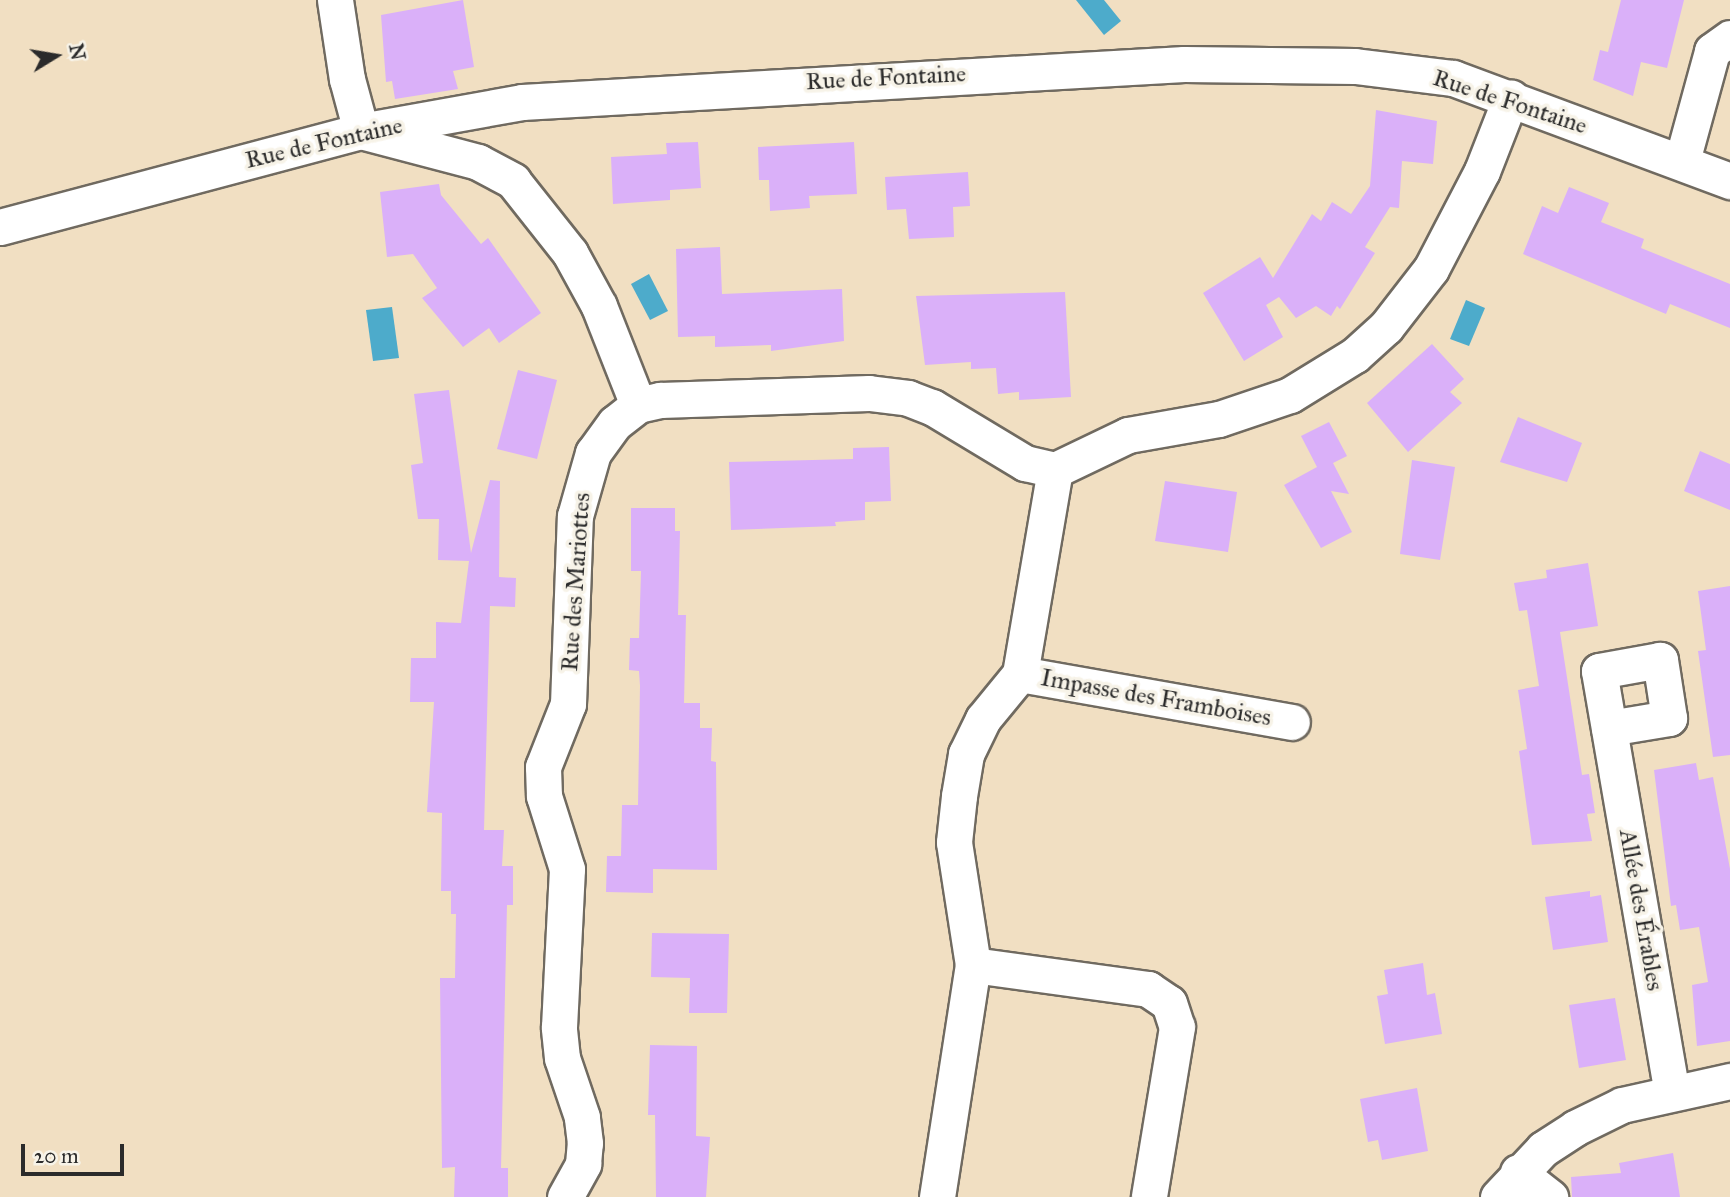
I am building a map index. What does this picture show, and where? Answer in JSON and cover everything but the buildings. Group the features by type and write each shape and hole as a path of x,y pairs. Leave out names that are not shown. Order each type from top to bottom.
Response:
{"street":[{"path":"335,0 346,79 361,131 478,162 513,181 570,253 604,318 638,405 660,400 869,393 908,398 932,407 1025,463 1055,470 1128,435 1219,419 1290,395 1355,355 1385,327 1431,269 1482,172 1511,97"},
{"path":"1682,161 1712,51 1730,38"},
{"name":"Rue de Fontaine","path":"0,227 361,131 562,98 1184,64 1355,66 1453,78 1511,97 1730,181"},
{"name":"Rue des Mariottes","path":"565,1197 583,1164 585,1143 582,1117 562,1058 559,1027 567,869 544,796 543,767 568,704 575,516 581,483 593,453 615,423 638,405"},
{"path":"937,1197 973,965 954,842 959,796 966,754 983,719 1020,674 1055,470"},
{"name":"Impasse des Framboises","path":"1020,674 1292,722"},
{"name":"Allée des Érables","path":"1609,728 1672,1092"},
{"path":"973,965 1148,989 1170,1003 1177,1027 1149,1197"},
{"path":"1508,1184 1574,1128 1622,1105 1730,1081"},
{"path":"1508,1184 1550,1197"}],"water":[{"path":"1076,0 1104,0 1121,21 1104,35"},
{"path":"649,274 668,311 650,320 631,284"},
{"path":"1466,300 1485,308 1469,346 1450,339"},
{"path":"392,307 399,358 373,361 366,310"}]}
